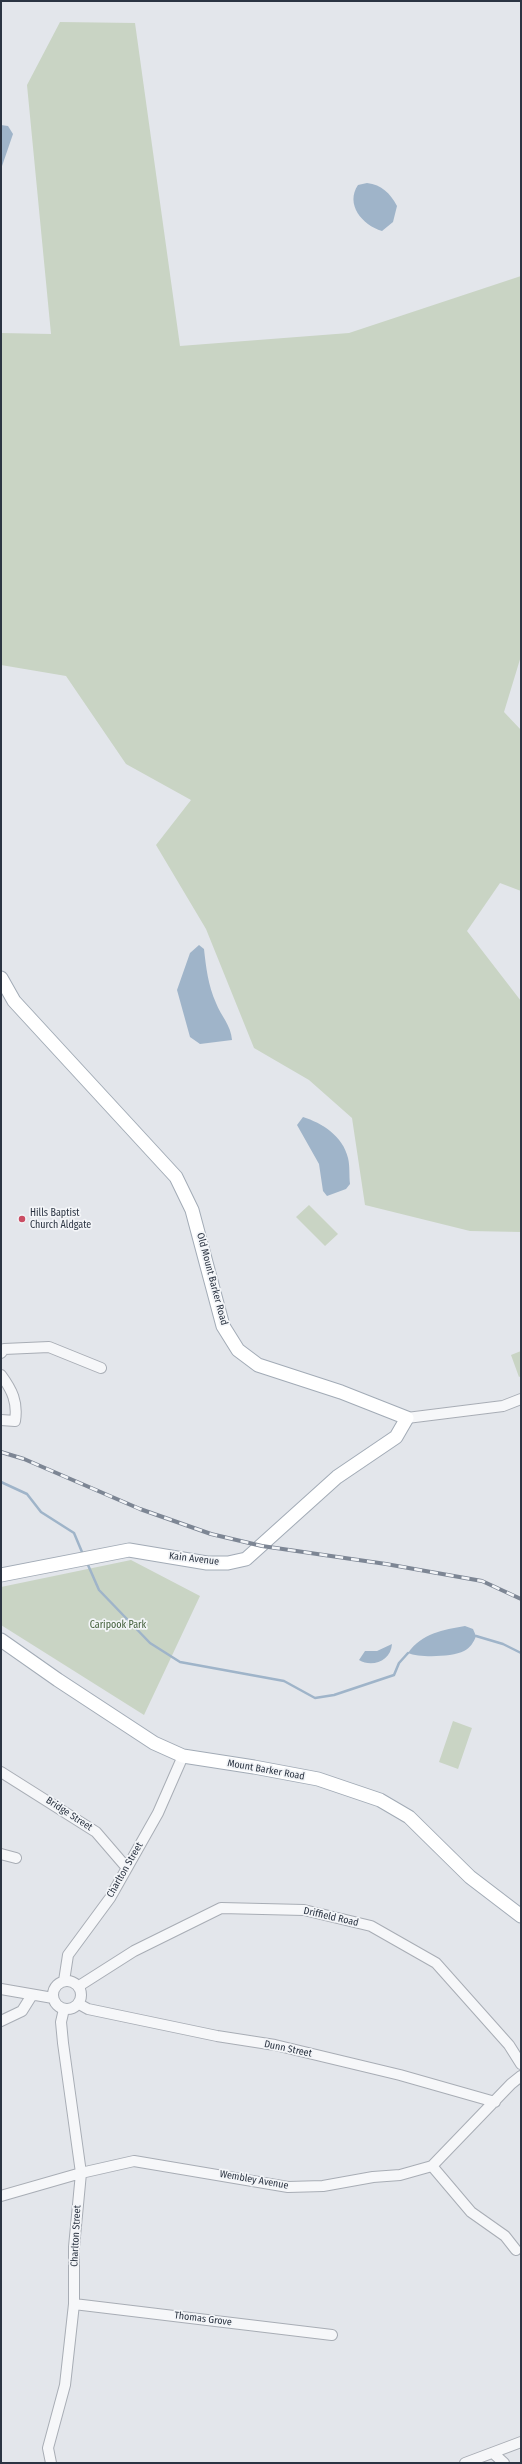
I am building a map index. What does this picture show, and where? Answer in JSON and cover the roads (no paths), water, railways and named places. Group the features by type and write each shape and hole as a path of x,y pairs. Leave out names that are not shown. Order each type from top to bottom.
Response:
{"main road":[{"name":"Old Mount Barker Road","path":"1,978 14,1001 176,1177 192,1210 223,1326 238,1350 258,1365 341,1392 407,1418"},
{"name":"Kain Avenue","path":"1,1575 130,1550 207,1563 228,1563 246,1559 337,1477 396,1438 407,1418"},
{"name":"Mount Barker Road","path":"1,1640 58,1680 154,1743 183,1756 254,1766 318,1779 380,1800 409,1817 470,1877 521,1916"}],"street":[{"path":"3,1351 49,1347 101,1368"},
{"path":"1,1375 13,1393 17,1409 15,1421 1,1420"},
{"name":"Old Mount Barker Road","path":"407,1418 503,1406 521,1398"},
{"name":"Charlton Street","path":"64,1981 68,1955 110,1898 158,1813 183,1756"},
{"name":"Bridge Street","path":"1,1772 96,1832 127,1868"},
{"path":"1,1854 16,1858"},
{"name":"Driffield Road","path":"79,1986 134,1950 221,1908 304,1910 371,1926 436,1963 509,2045 521,2064"},
{"path":"64,1981 70,1981 79,1986 82,1995 79,2004 72,2008 64,2009 58,2005 53,1998 55,1987 64,1981"},
{"path":"1,1989 53,1998"},
{"path":"1,2021 22,2011 32,1995"},
{"name":"Dunn Street","path":"79,2004 88,2009 216,2036 275,2045 400,2075 495,2102"},
{"name":"Charlton Street","path":"51,2463 48,2448 65,2385 74,2304 74,2247 80,2173 63,2044 61,2022 64,2009"},
{"name":"Wembley Avenue","path":"1,2196 80,2173 134,2161 288,2187 323,2186 372,2177 400,2176 432,2166 511,2084 521,2076"},
{"path":"432,2166 452,2192 471,2212 505,2236 516,2250"},
{"name":"Thomas Grove","path":"74,2304 332,2335"},
{"path":"465,2463 521,2442"},
{"path":"493,2453 504,2463"}],"water":[{"path":"1,125 8,126 13,134 1,169"},
{"path":"367,183 385,190 397,206 393,222 382,231 368,224 362,219 355,206 353,199 354,192 358,185"},
{"path":"199,945 204,949 209,983 213,996 230,1030 232,1040 200,1044 190,1037 177,990 190,953"},
{"path":"303,1117 324,1127 342,1143 349,1164 350,1184 346,1189 327,1196 323,1191 319,1164 297,1125"},
{"path":"465,1626 473,1629 476,1636 472,1645 464,1651 452,1655 436,1656 420,1656 408,1653 414,1646 426,1637 441,1631"},
{"path":"392,1644 391,1650 385,1659 375,1663 359,1660 365,1651 377,1651"}],"waterway":[{"path":"1,1482 27,1494 41,1512 74,1533 82,1552"},
{"path":"88,1565 99,1590 150,1643 180,1662 284,1681 315,1698 334,1695 394,1675 399,1663 408,1653"},
{"path":"476,1636 503,1644 521,1653"}],"railway":[{"path":"1,1452 24,1459 140,1509 211,1534 262,1546 386,1564 482,1581 521,1599"}],"place":[{"name":"Hills Baptist Church Aldgate","path":"22,1219"}],"park label":[{"name":"Caripook Park","path":"118,1625"}]}
